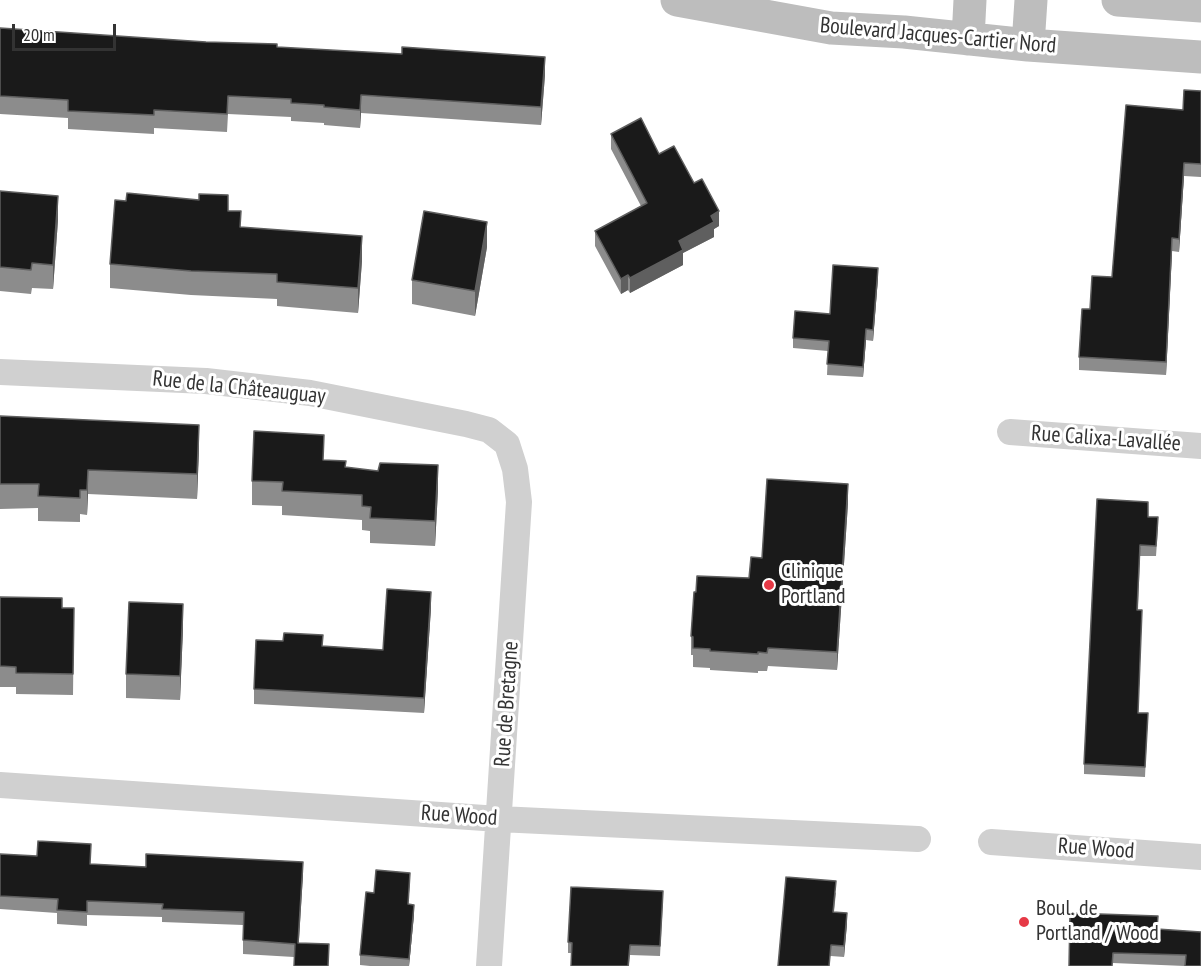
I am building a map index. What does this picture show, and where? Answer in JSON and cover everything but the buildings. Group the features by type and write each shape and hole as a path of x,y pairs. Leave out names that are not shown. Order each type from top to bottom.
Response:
{"main road":[{"name":"Boulevard Jacques-Cartier Nord","path":"677,0 831,28 1201,57"},
{"path":"968,39 970,0"},
{"path":"1028,45 1031,0"},
{"path":"1118,0 1201,6"}],"street":[{"name":"Rue de la Châteauguay","path":"0,372 206,381 288,390 466,424 489,430 507,444"},
{"name":"Rue Calixa-Lavallée","path":"1010,432 1201,446"},
{"name":"Rue de Bretagne","path":"489,966 519,502 516,469 507,444"},
{"name":"Rue Wood","path":"0,785 499,819 918,839"},
{"name":"Rue Wood","path":"991,842 1201,857"}],"place":[{"name":"Clinique Portland","path":"769,585"},
{"name":"Boul. de Portland / Wood","path":"1024,922"}]}
